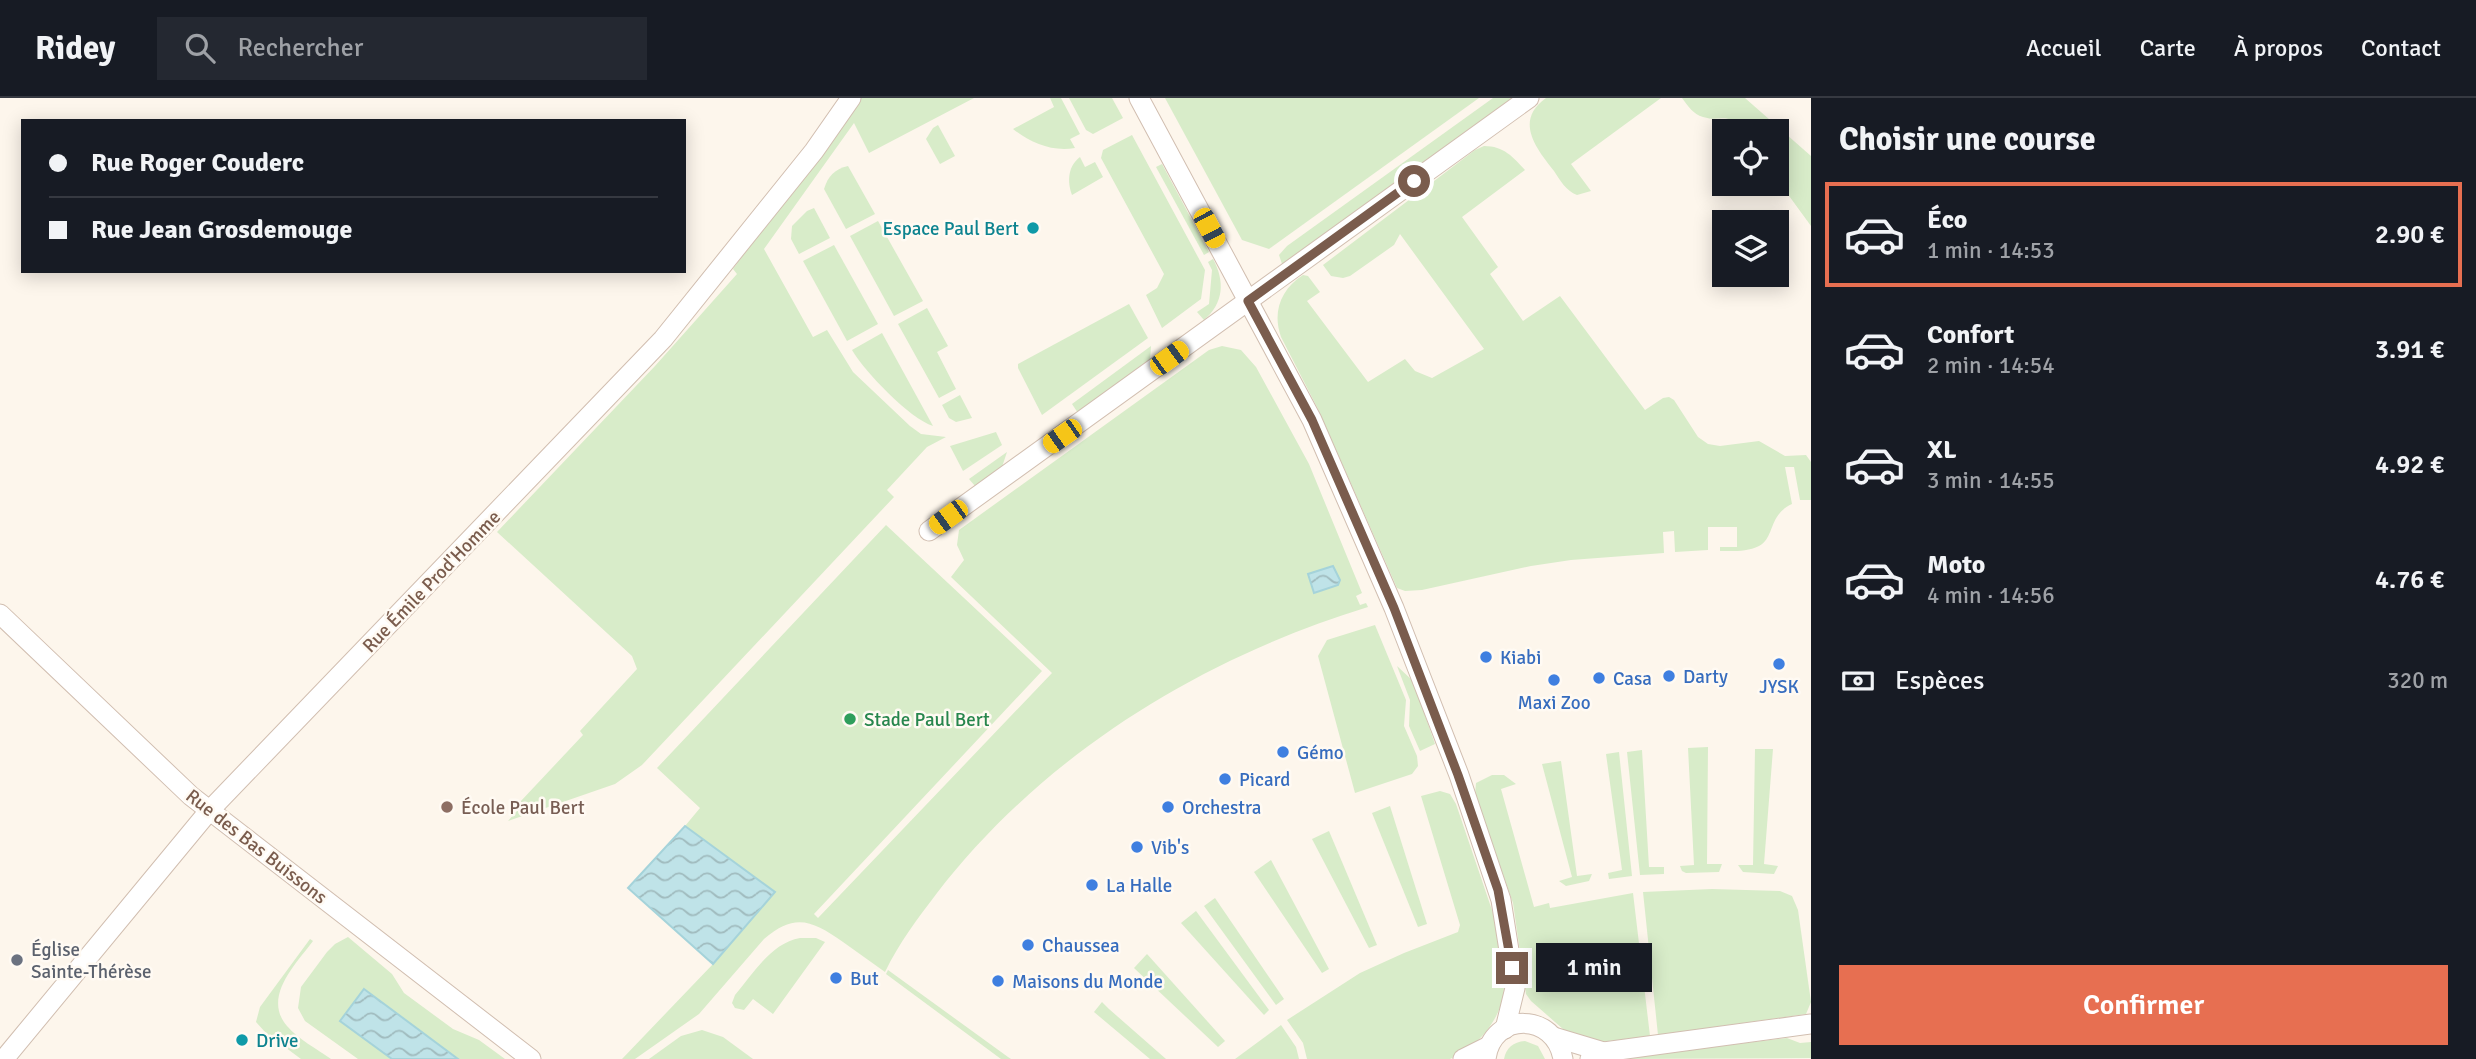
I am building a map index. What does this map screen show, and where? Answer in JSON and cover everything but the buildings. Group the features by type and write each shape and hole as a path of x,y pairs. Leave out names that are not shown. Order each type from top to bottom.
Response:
{"street":[{"name":"Rue Émile Prod'Homme","path":"4,1059 209,811 663,339 814,151 851,98"},
{"path":"1139,98 1312,420 1394,608 1498,890 1515,988 1505,1028 1488,1052 1463,1059"},
{"path":"929,531 1529,98"},
{"name":"Rue des Bas Buissons","path":"0,614 209,811 531,1059"},
{"path":"1515,988 1563,1059"},
{"path":"1505,1028 1525,1023 1597,1055 1811,1024"}],"green space":[{"path":"857,98 974,98 869,153 854,123 764,249 813,337 827,330 853,372 910,426 921,434 946,437 927,447 887,490 894,497 642,765 615,784 508,821 521,806 520,802 583,735 580,731 637,669 632,656 497,532 655,366 737,274 733,269"},
{"path":"1050,98 1061,98 1080,134 1070,139 1075,148 1058,149 1042,145 1013,129 1054,107"},
{"path":"1069,98 1112,98 1123,118 1093,134 1086,130"},
{"path":"1165,98 1479,98 1269,249 1242,240"},
{"path":"1493,98 1512,98 1282,264 1279,255 1287,246"},
{"path":"1546,98 1661,98 1571,164 1591,191 1577,195 1561,181 1531,135 1531,116"},
{"path":"1682,98 1745,98 1769,119 1710,118 1699,116"},
{"path":"938,125 955,156 940,164 926,139"},
{"path":"1132,135 1205,270 1201,299 1162,328 1146,295 1157,288 1164,274 1101,158 1103,150"},
{"path":"1789,137 1811,156 1811,226 1789,196"},
{"path":"1484,146 1503,150 1525,170 1462,217 1498,267 1490,274 1523,321 1560,296 1645,410 1669,397 1674,400 1698,437 1708,444 1720,446 1759,441 1785,456 1806,455 1811,462 1811,500 1800,500 1794,467 1785,467 1792,504 1779,514 1768,538 1759,546 1745,550 1720,551 1720,547 1737,547 1737,527 1708,527 1708,550 1675,552 1674,531 1663,532 1664,553 1531,566 1422,590 1405,591 1397,588 1318,409 1281,337 1278,310 1289,287 1303,275 1308,276 1320,292 1307,301 1368,382 1405,359 1415,371 1432,378 1484,349 1400,234 1394,245 1350,276 1331,276 1323,265 1475,150"},
{"path":"1080,157 1085,167 1095,162 1103,177 1072,195 1070,174"},
{"path":"1162,164 1209,252 1204,255 1156,167"},
{"path":"848,166 875,214 846,229 824,189 833,174"},
{"path":"814,208 830,238 799,254 791,239 792,226 807,211"},
{"path":"878,221 923,301 894,316 850,236"},
{"path":"834,245 878,324 847,341 803,261"},
{"path":"1213,259 1221,283 1219,299 1204,320 1197,312 1209,304 1212,270 1208,262"},
{"path":"1129,304 1148,338 1042,415 1018,364"},
{"path":"927,308 948,346 937,352 956,389 939,398 898,324"},
{"path":"882,333 933,426 912,414 888,393 866,370 852,350"},
{"path":"1151,346 1150,361 1078,413 1072,404"},
{"path":"1222,346 1241,350 1256,367 1309,464 1362,593 1356,596 1360,605 1366,603 1368,607 1306,628 1187,683 1077,754 1027,796 980,843 923,912 885,972 822,929 804,922 785,925 764,939 699,1014 635,1059 622,1059 713,964 775,892 685,826 700,808 657,768 886,525 1042,671 814,914 818,918 1052,673 951,577 964,560 957,545 959,530 1209,350"},
{"path":"960,395 972,418 956,422 949,418 942,405"},
{"path":"996,432 1002,445 963,471 950,446"},
{"path":"1007,452 1002,467 975,486 969,479"},
{"path":"1375,625 1406,700 1404,726 1417,756 1418,766 1412,774 1355,793 1318,656 1327,640"},
{"path":"1397,666 1413,681 1435,744 1420,751 1409,726 1410,700"},
{"path":"1708,747 1707,864 1722,864 1719,872 1686,873 1680,866 1694,865 1688,748"},
{"path":"1755,749 1773,749 1764,864 1778,866 1774,874 1743,872 1738,865 1753,865"},
{"path":"1642,750 1649,867 1664,867 1664,874 1640,875 1627,752"},
{"path":"1619,752 1632,876 1609,879 1608,873 1622,870 1606,754"},
{"path":"1561,761 1577,876 1592,874 1589,881 1566,886 1559,881 1572,877 1542,764"},
{"path":"1492,775 1504,775 1516,784 1501,789 1534,907 1549,903 1550,908 1633,893 1650,1036 1600,1042 1571,1036 1526,994 1513,903 1475,794 1476,783"},
{"path":"1440,791 1450,794 1456,804 1495,919 1504,987 1503,998 1494,1020 1470,1048 1450,1059 1307,1059 1303,1043 1287,1020 1360,973 1458,932 1460,925 1421,796"},
{"path":"1390,806 1427,924 1418,927 1372,813"},
{"path":"1329,831 1377,945 1369,948 1312,839"},
{"path":"1271,860 1329,969 1322,973 1254,872"},
{"path":"1712,889 1780,891 1792,896 1798,910 1811,1002 1806,1014 1658,1035 1643,892"},
{"path":"1215,898 1284,999 1276,1005 1204,906"},
{"path":"1196,911 1269,1010 1264,1015 1181,923"},
{"path":"348,937 392,974 404,993 453,1029 479,1040 505,1059 358,1059 305,1021 298,1008 301,987 327,952"},
{"path":"800,938 816,938 825,942 773,1014 753,999 744,1010 735,1008 732,1003 735,995 763,960 780,946"},
{"path":"310,939 313,941 284,981 278,1004 280,1015 291,1031 331,1059 301,1059 266,1033 256,1022 260,1007"},
{"path":"1147,954 1225,1041 1218,1047 1134,968"},
{"path":"888,970 1011,1059 1001,1059 886,974"},
{"path":"1102,1002 1166,1059 1150,1059 1094,1012"},
{"path":"1281,1025 1296,1047 1299,1059 1235,1059"},
{"path":"702,1030 723,1037 753,1059 649,1059 681,1036"},
{"path":"1787,1038 1800,1043 1811,1042 1811,1058 1613,1059"},
{"path":"1525,1041 1538,1046 1545,1059 1504,1059 1511,1046"}],"water":[{"path":"1333,566 1340,580 1338,585 1314,593 1308,574"},
{"path":"685,826 775,892 713,964 628,888"},
{"path":"364,989 458,1059 392,1059 340,1021"}],"place":[{"name":"Espace Paul Bert","path":"1033,228"},
{"name":"Kiabi","path":"1486,657"},
{"name":"JYSK","path":"1779,664"},
{"name":"Darty","path":"1669,676"},
{"name":"Casa","path":"1599,678"},
{"name":"Maxi Zoo","path":"1554,680"},
{"name":"Stade Paul Bert","path":"850,719"},
{"name":"Gémo","path":"1283,752"},
{"name":"Picard","path":"1225,779"},
{"name":"École Paul Bert","path":"447,807"},
{"name":"Orchestra","path":"1168,807"},
{"name":"Vib's","path":"1137,847"},
{"name":"La Halle","path":"1092,885"},
{"name":"Chaussea","path":"1028,945"},
{"name":"Église Sainte-Thérèse","path":"17,960"},
{"name":"But","path":"836,978"},
{"name":"Maisons du Monde","path":"998,981"},
{"name":"Drive","path":"242,1040"}],"route":[{"path":"1414,181 1248,301 1312,420 1394,608 1458,775 1498,890 1512,968"}]}
